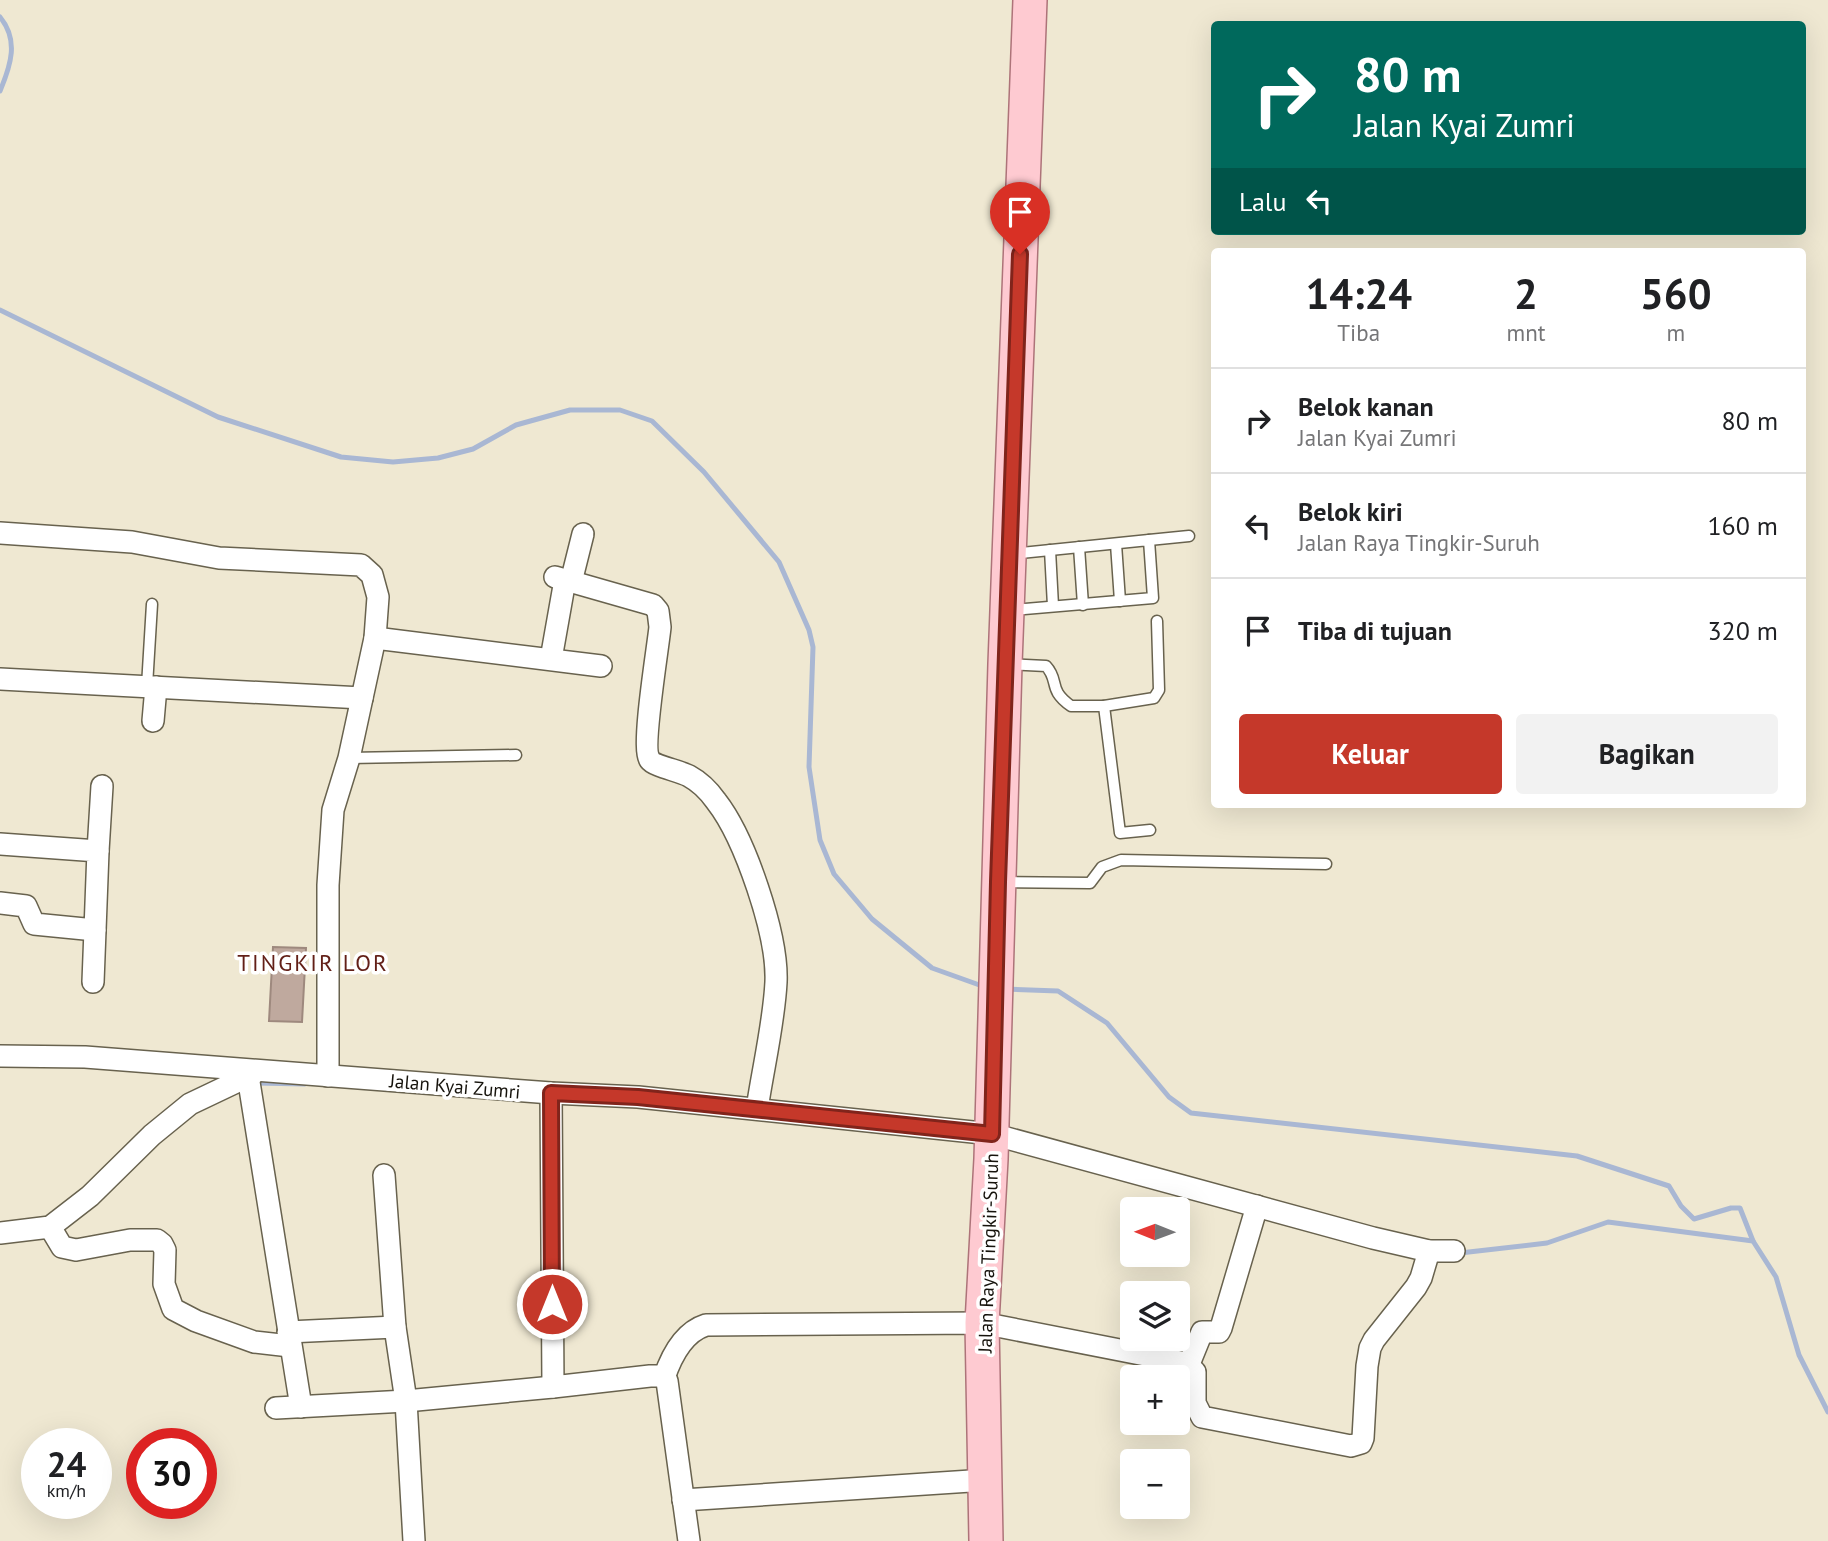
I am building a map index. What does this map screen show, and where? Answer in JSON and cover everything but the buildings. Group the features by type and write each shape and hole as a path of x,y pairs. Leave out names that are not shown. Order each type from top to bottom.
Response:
{"main road":[{"name":"Jalan Raya Tingkir-Suruh","path":"986,1541 982,1323 992,1144 1026,3"}],"street":[{"path":"0,533 132,542 219,558 361,565 372,575 378,597 375,638 349,758 333,810 328,885 328,1076"},
{"path":"551,659 564,579 583,534"},
{"path":"564,579 647,603 657,609 660,627 648,726 650,760 691,777 705,788 729,820 747,859 770,935 776,981 757,1109"},
{"path":"375,638 601,666"},
{"path":"0,679 362,698"},
{"path":"152,687 153,721"},
{"path":"93,982 102,786"},
{"path":"0,844 98,850"},
{"path":"0,904 26,906 34,924 95,930"},
{"name":"Jalan Kyai Zumri","path":"0,1056 85,1057 253,1074 328,1076 551,1101 638,1097 757,1109 992,1144 1254,1215 1429,1255 1454,1251"},
{"path":"0,1233 52,1231 152,1135 190,1104 253,1074 289,1339 301,1407"},
{"path":"551,1101 553,1387"},
{"path":"384,1175 395,1327 406,1401 414,1541"},
{"path":"1189,1364 1202,1332 1219,1332 1222,1328 1254,1215"},
{"path":"52,1231 62,1247 76,1250 130,1240 157,1240 165,1250 164,1284 173,1309 196,1321 254,1342 395,1327"},
{"path":"664,1378 671,1359 688,1335 706,1325 982,1323 1189,1364 1196,1376 1195,1403 1202,1417 1348,1446 1358,1444 1363,1438 1370,1348 1416,1287 1429,1255"},
{"path":"275,1408 406,1401 650,1376 664,1378 669,1386 689,1541"},
{"path":"683,1500 986,1480"}],"lane":[{"path":"1009,555 1189,536"},
{"path":"1007,610 1153,598 1149,541"},
{"path":"1116,544 1120,601"},
{"path":"1079,547 1083,605"},
{"path":"1050,550 1053,606"},
{"path":"152,604 152,687"},
{"path":"1005,664 1046,666 1050,670 1055,692 1071,706 1104,706 1154,698 1159,690 1157,621"},
{"path":"1104,706 1120,833 1150,830"},
{"path":"349,758 516,755"},
{"path":"998,882 1090,883 1102,867 1121,860 1326,864"}],"waterway":[{"path":"0,17 10,35 11,44 10,62 0,91"},
{"path":"0,310 218,417 341,457 393,462 438,458 473,449 516,425 570,410 620,410 652,421 704,472 779,562 809,630 813,647 809,767 820,840 834,874 872,919 932,968 985,987"},
{"path":"1005,989 1058,991 1107,1023 1169,1097 1191,1113 1577,1156 1669,1186 1681,1206 1694,1219 1740,1208 1753,1241"},
{"path":"256,1083 305,1084"},
{"path":"1460,1253 1547,1243 1608,1222 1753,1241 1776,1277 1799,1355 1828,1412"}],"district":[{"name":"TINGKIR LOR","path":"313,963"}],"route":[{"path":"552,1304 551,1093 638,1097 992,1134 1020,254"}]}
